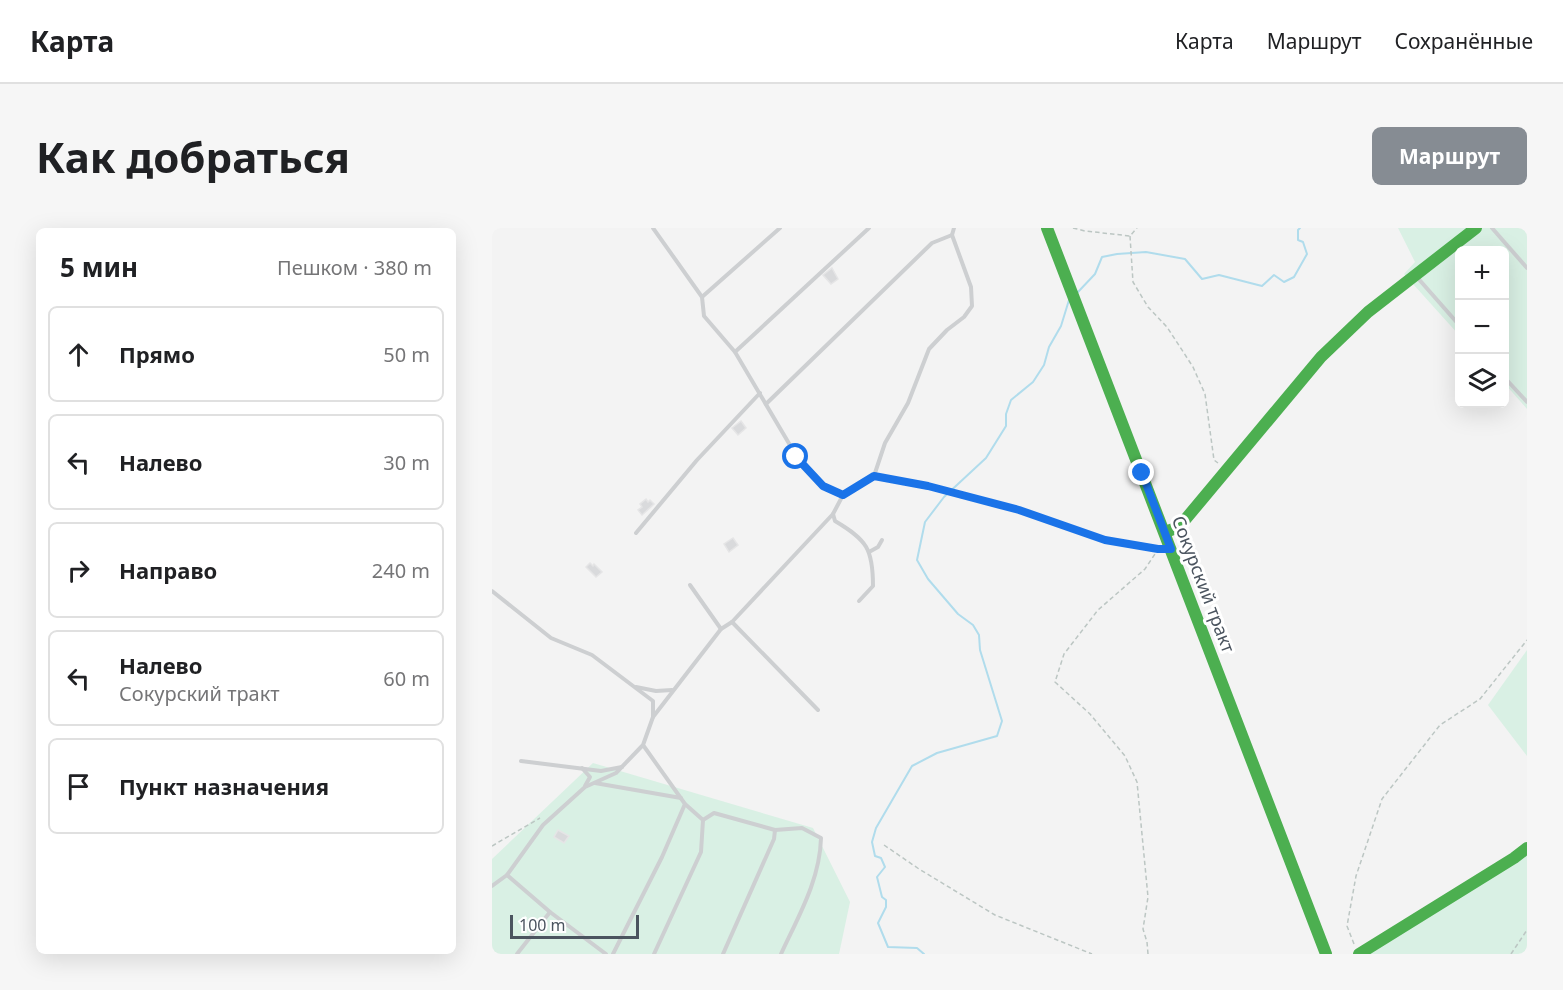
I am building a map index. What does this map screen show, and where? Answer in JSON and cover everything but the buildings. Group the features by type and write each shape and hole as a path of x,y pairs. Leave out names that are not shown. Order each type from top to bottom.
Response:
{"street":[{"name":"Сокурский тракт","path":"1047,228 1166,532 1326,954"},
{"path":"1166,532 1179,527 1321,357 1368,312 1476,228"},
{"path":"1356,949 1514,858 1527,848"}],"lane":[{"path":"653,228 702,297 704,316 735,352 796,457 823,486 843,495"},
{"path":"702,297 780,228"},
{"path":"735,352 869,228"},
{"path":"492,886 507,875 543,825 585,787 616,773 643,745 653,717 721,629 732,622 833,514 843,495 874,476 885,442 908,403 929,349 947,330 964,317 972,306 971,287 952,235 954,228"},
{"path":"1492,228 1527,268"},
{"path":"766,404 932,243 952,235"},
{"path":"1415,276 1455,320"},
{"path":"1509,382 1527,402"},
{"path":"636,533 697,460 760,393"},
{"path":"874,476 928,486 1019,510 1105,540 1171,549"},
{"path":"833,514 835,521 856,534 869,552 873,586 858,602"},
{"path":"869,552 878,548 882,540"},
{"path":"690,585 721,629"},
{"path":"492,591 551,638 592,655 653,701 653,717"},
{"path":"732,622 818,710"},
{"path":"635,687 656,691 672,690"},
{"path":"643,745 681,798 703,820"},
{"path":"521,761 601,771 622,767"},
{"path":"581,767 590,777 585,787"},
{"path":"594,783 681,798"},
{"path":"613,954 686,804"},
{"path":"703,820 714,813 775,830 802,828 821,838 821,853 815,879 781,954"},
{"path":"654,954 701,852 703,820"},
{"path":"723,954 774,838 775,830"},
{"path":"507,875 550,912 606,954"},
{"path":"517,954 550,912"}],"path":[{"path":"1073,228 1130,236"},
{"path":"1137,228 1130,236 1132,282 1148,307 1167,327 1193,367 1205,394 1214,459 1228,471"},
{"path":"1148,954 1143,929 1148,897 1137,782 1125,756 1090,714 1055,682 1064,654 1098,610 1145,569 1158,549"},
{"path":"1356,949 1347,926 1356,876 1382,799 1440,725 1480,699 1527,640"},
{"path":"884,845 995,915 1092,954"},
{"path":"1511,954 1527,930"}],"green space":[{"path":"1398,228 1527,228 1527,409 1509,389 1509,246 1455,246 1455,331 1404,274 1415,262"},
{"path":"1527,650 1527,756 1488,705"},
{"path":"593,763 813,828 850,902 839,954 492,954 492,859"},
{"path":"1527,855 1527,954 1367,954"}],"waterway":[{"path":"1078,292 1095,274 1102,257 1146,252 1185,259 1202,279 1219,275 1262,286 1274,275 1284,282 1294,277 1307,254 1303,242 1298,240 1300,228"},
{"path":"924,954 917,948 888,947 878,923 886,907 886,900 882,897 877,877 885,867 881,858 875,856 872,842 876,828 912,766 937,753 997,736 1002,721 980,650 979,635 973,625 958,614 928,579 917,560 925,522 944,497 986,458 1006,426 1006,414 1011,400 1033,382 1044,365 1049,347 1061,326 1069,300"}],"traffic: fast":[{"path":"1047,228 1326,954"},
{"path":"1165,532 1179,527 1321,357 1368,312 1476,228"},
{"path":"1359,954 1527,848"}],"route":[{"path":"796,457 823,486 843,495 874,476 928,486 1019,510 1105,540 1171,549 1142,473"}]}
